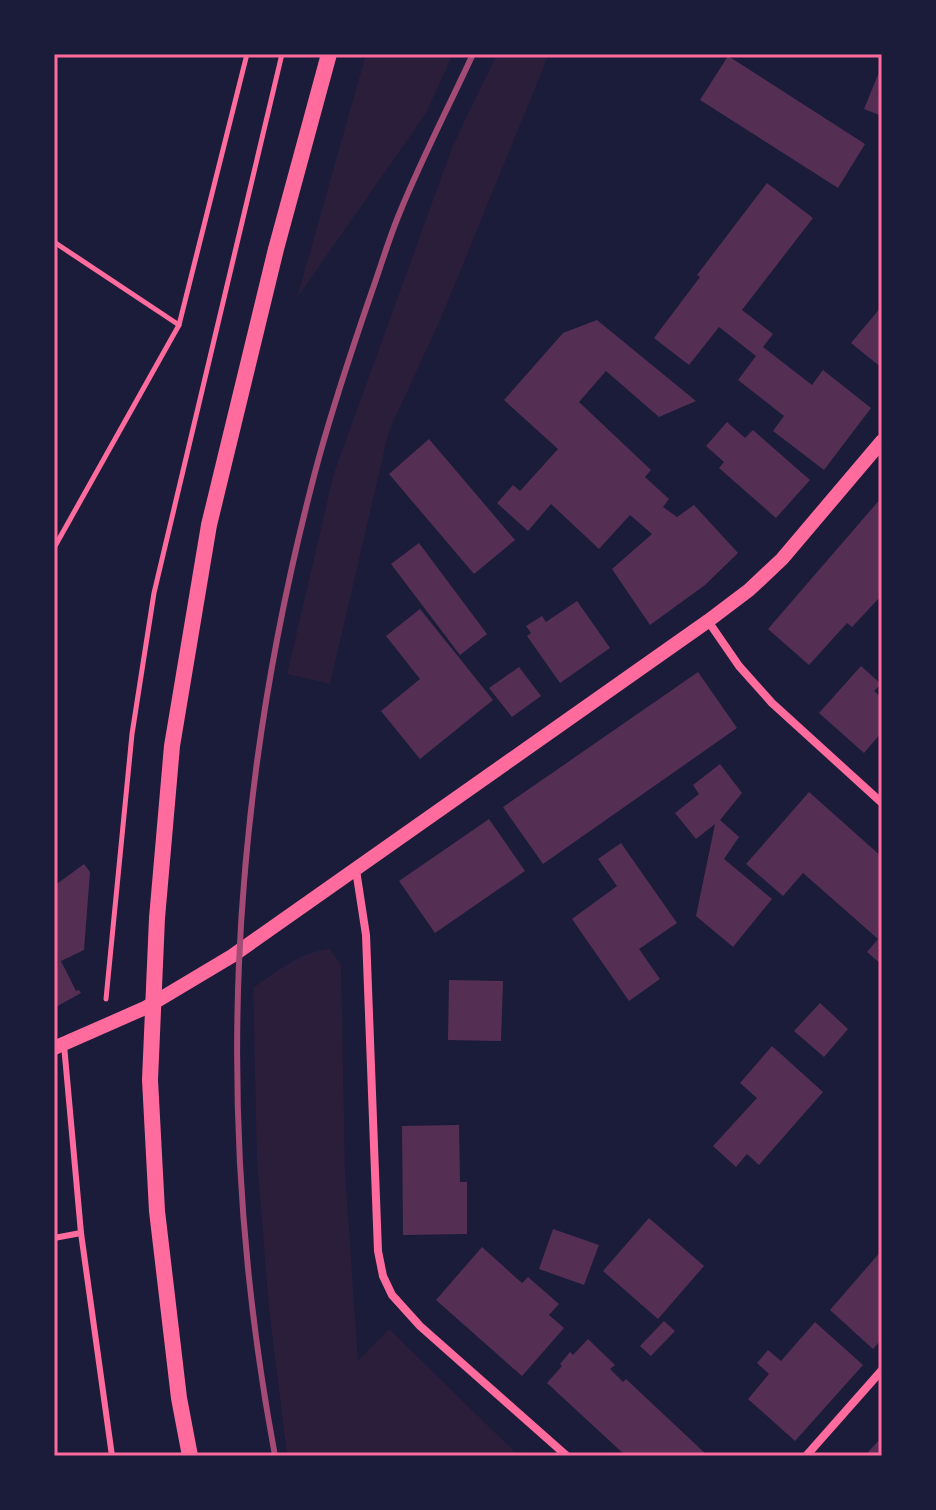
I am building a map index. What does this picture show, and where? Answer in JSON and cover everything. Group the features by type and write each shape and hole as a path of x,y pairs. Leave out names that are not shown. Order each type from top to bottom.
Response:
{"main road":[{"path":"190,1456 179,1398 157,1211 150,1080 157,918 172,746 209,525 276,249 329,54"}],"street":[{"path":"59,1046 115,1023 187,985 284,922 708,621 749,590 782,559 882,441"},
{"path":"708,621 739,666 772,703 882,803"},
{"path":"356,870 366,935 378,1251 383,1276 392,1295 420,1326 567,1456"},
{"path":"806,1456 882,1370"}],"lane":[{"path":"59,1046 112,1456"},
{"path":"54,1238 81,1233"}],"path":[{"path":"54,548 179,325 247,54"},
{"path":"54,242 179,325"}],"shaded area":[{"path":"366,54 453,54 426,113 297,298"},
{"path":"497,54 549,54 441,318 389,431 330,684 287,674 334,473 453,145"},
{"path":"330,949 341,965 345,1170 358,1361 389,1329 519,1456 287,1456 269,1308 257,1159 253,988 299,958"}],"building":[{"path":"728,56 865,144 838,188 700,100"},
{"path":"882,65 882,116 864,109"},
{"path":"767,183 813,218 742,310 773,334 763,347 812,385 823,370 871,408 824,470 773,431 784,416 738,380 756,356 719,327 689,365 654,338"},
{"path":"882,306 882,368 851,343"},
{"path":"597,320 696,401 659,417 606,371 579,402 651,470 645,477 669,499 663,507 677,517 694,505 738,553 705,585 650,625 612,569 652,534 630,515 599,549 551,504 528,531 497,503 513,485 520,491 558,449 504,400 563,333"},
{"path":"727,422 745,438 753,430 810,480 776,518 719,468 724,462 706,446"},
{"path":"429,439 515,540 474,574 389,474"},
{"path":"882,497 882,595 852,627 847,623 809,665 768,629"},
{"path":"419,543 487,634 460,655 391,564"},
{"path":"577,601 610,648 560,683 527,636 531,633 526,626 542,616 546,622"},
{"path":"420,609 493,700 420,759 381,711 420,679 386,636"},
{"path":"861,666 881,684 874,691 882,698 882,732 864,753 819,713"},
{"path":"519,667 541,696 512,717 489,688"},
{"path":"698,672 737,728 543,864 503,807"},
{"path":"720,764 742,793 720,820 739,837 724,859 772,899 733,947 696,916 715,824 696,839 675,813 699,794 693,785"},
{"path":"809,792 882,857 882,965 867,952 878,939 803,873 783,896 746,864"},
{"path":"489,819 525,871 435,933 399,881"},
{"path":"621,843 677,923 639,949 660,979 629,1001 572,919 617,886 598,859"},
{"path":"84,864 90,872 84,950 61,961 76,991 81,993 54,1008 54,886"},
{"path":"449,980 503,981 501,1041 448,1040"},
{"path":"820,1003 848,1029 824,1057 794,1031"},
{"path":"772,1046 823,1092 759,1165 747,1154 736,1167 713,1146 757,1098 740,1083"},
{"path":"459,1125 460,1182 467,1182 467,1234 403,1235 402,1126"},
{"path":"649,1218 704,1266 658,1319 603,1271"},
{"path":"553,1229 599,1245 584,1285 539,1269"},
{"path":"482,1247 522,1283 528,1277 559,1304 549,1315 564,1328 522,1376 436,1300"},
{"path":"882,1250 882,1339 873,1349 830,1310"},
{"path":"664,1321 675,1331 651,1356 640,1346"},
{"path":"815,1322 863,1365 795,1441 748,1399 769,1374 757,1363 768,1350 781,1361"},
{"path":"588,1339 615,1365 610,1369 623,1382 626,1379 708,1456 626,1456 547,1383 570,1352 573,1355"},
{"path":"882,1437 882,1456 865,1456 869,1451"}],"railway":[{"path":"275,1456 255,1332 243,1209 237,1088 239,966 247,845 262,724 284,602 313,480 340,386 396,222 473,54"}]}
